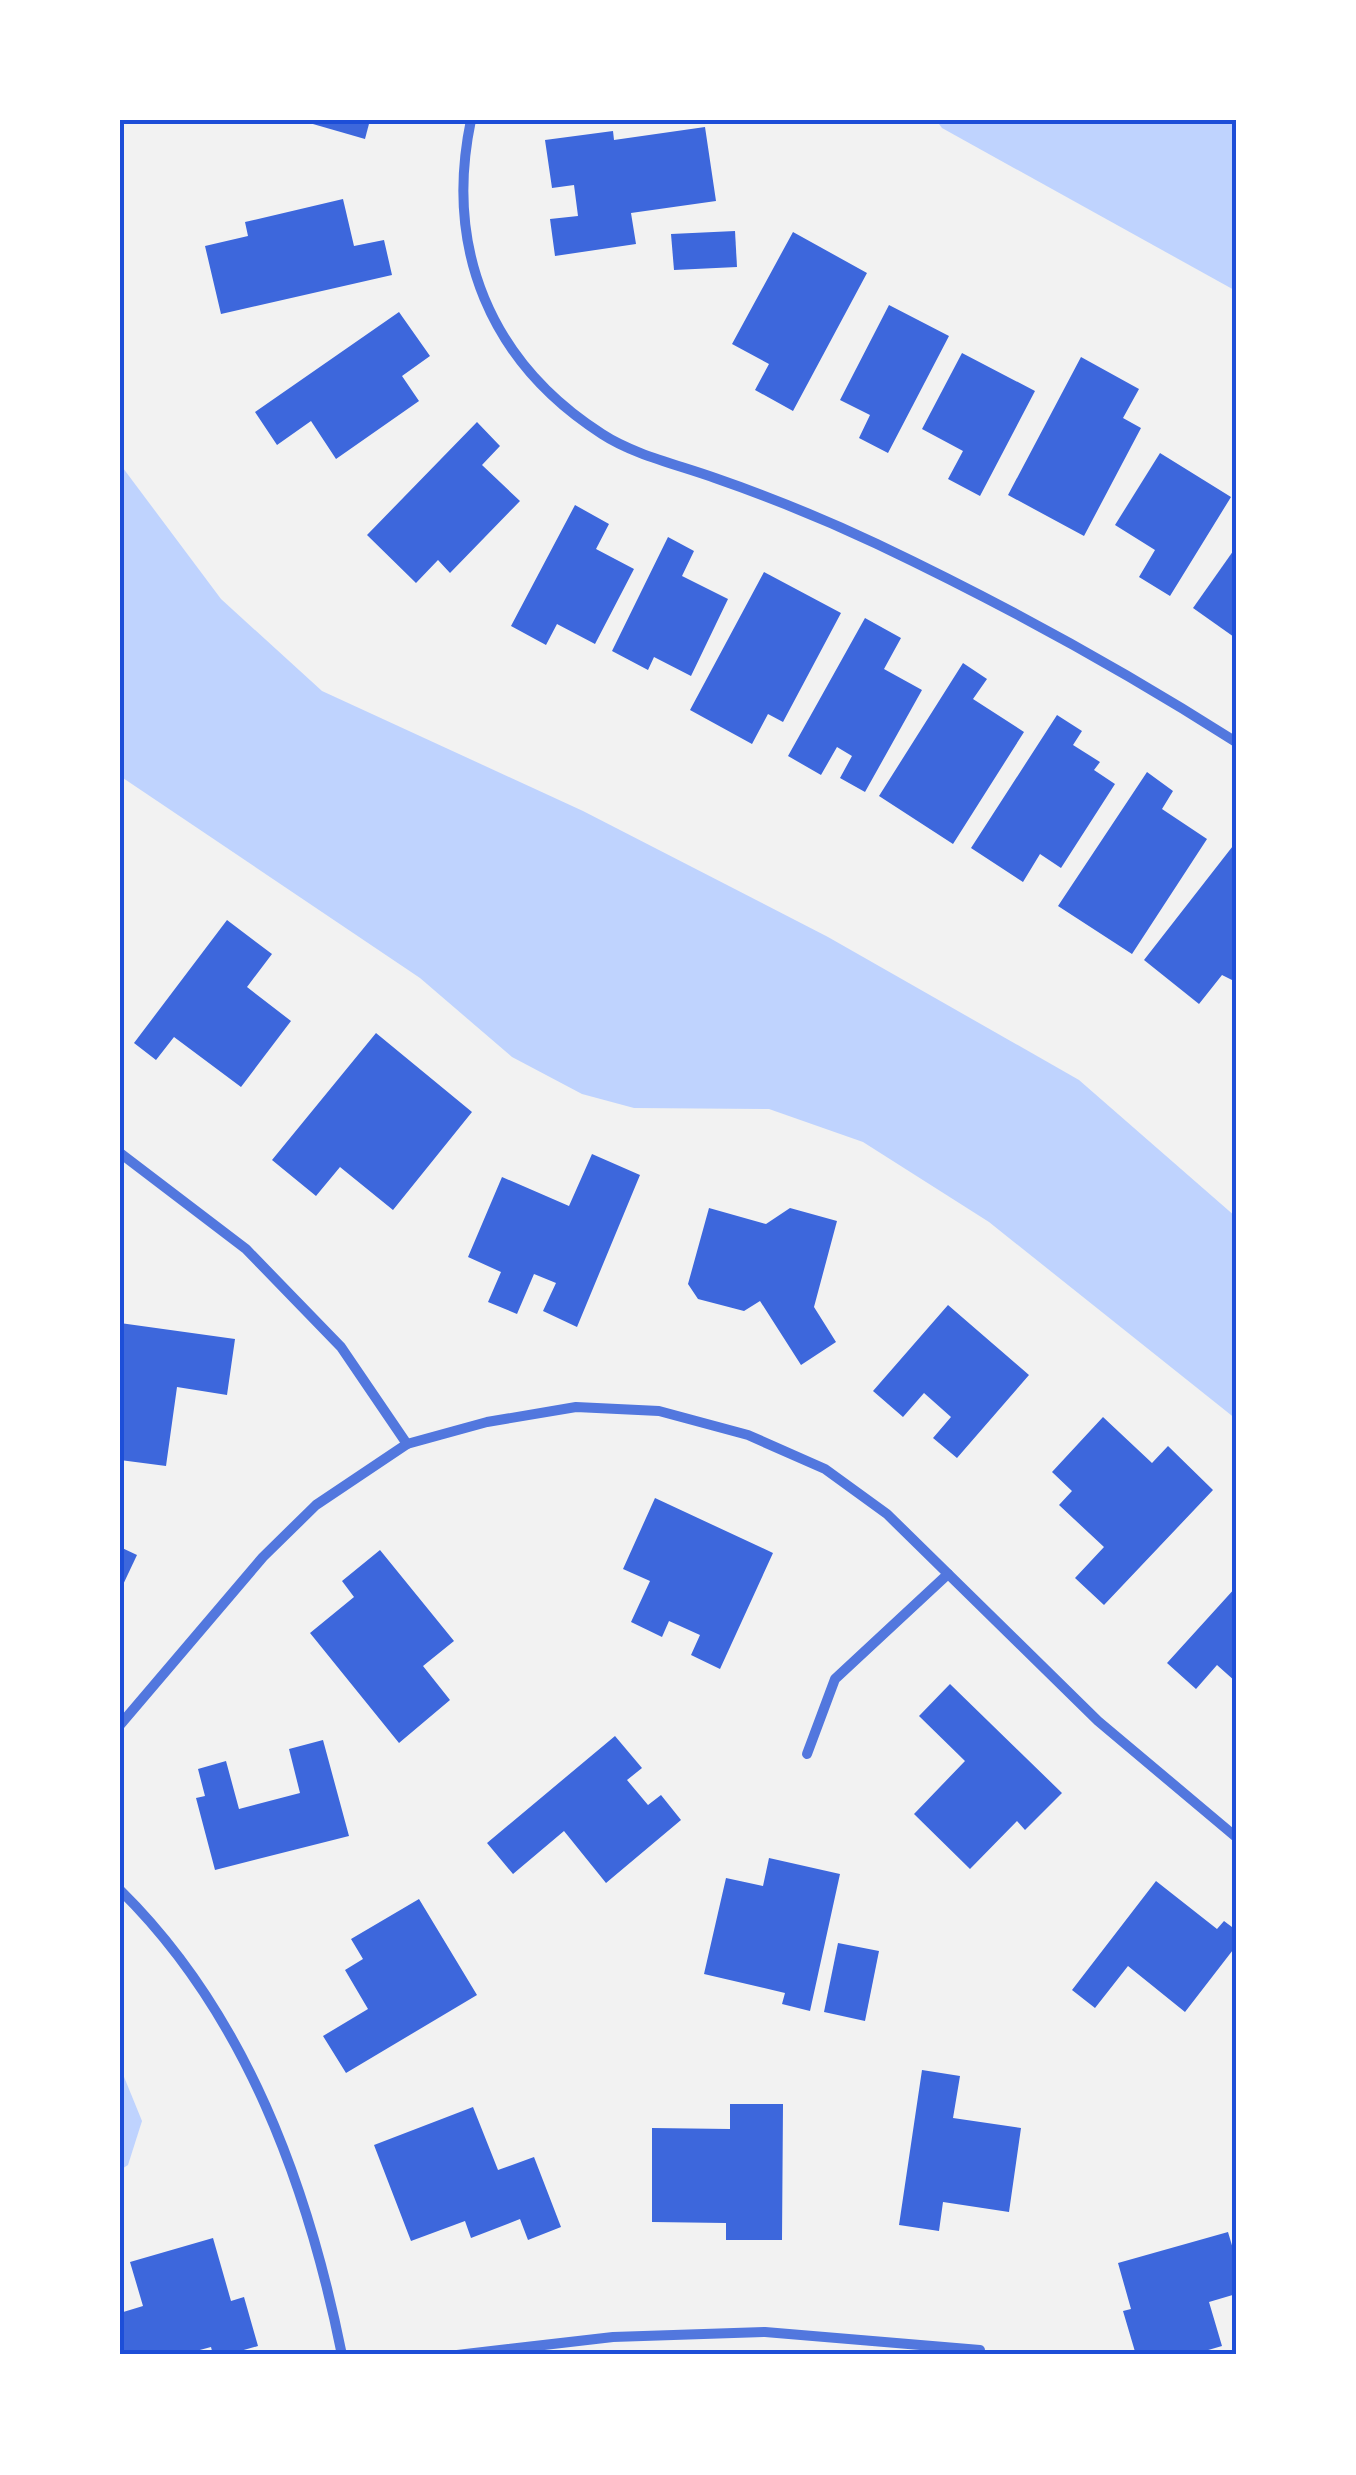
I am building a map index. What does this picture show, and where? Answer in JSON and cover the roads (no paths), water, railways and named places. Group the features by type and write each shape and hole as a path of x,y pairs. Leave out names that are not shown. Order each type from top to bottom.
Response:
{"street":[{"path":"471,120 460,197 467,248 486,306 514,352 557,400 604,436 774,498 1009,609 1142,682 1236,742"},
{"path":"120,1153 156,1177 260,1263 341,1347 407,1444"},
{"path":"120,1724 262,1557 316,1505 407,1444 488,1422 576,1406 659,1411 748,1435 825,1469 887,1514 1098,1721 1236,1837"},
{"path":"808,1754 835,1679 948,1574"},
{"path":"120,1890 211,2001 277,2127 323,2261 342,2355"},
{"path":"457,2355 613,2338 765,2332 980,2350"}],"water":[{"path":"936,120 1236,120 1236,291 942,128"},
{"path":"120,464 221,599 322,691 583,811 828,937 1079,1080 1236,1217 1236,1419 989,1222 863,1142 769,1109 634,1108 582,1094 512,1057 420,978 120,776"},
{"path":"120,2067 142,2121 128,2165 120,2170"}]}
